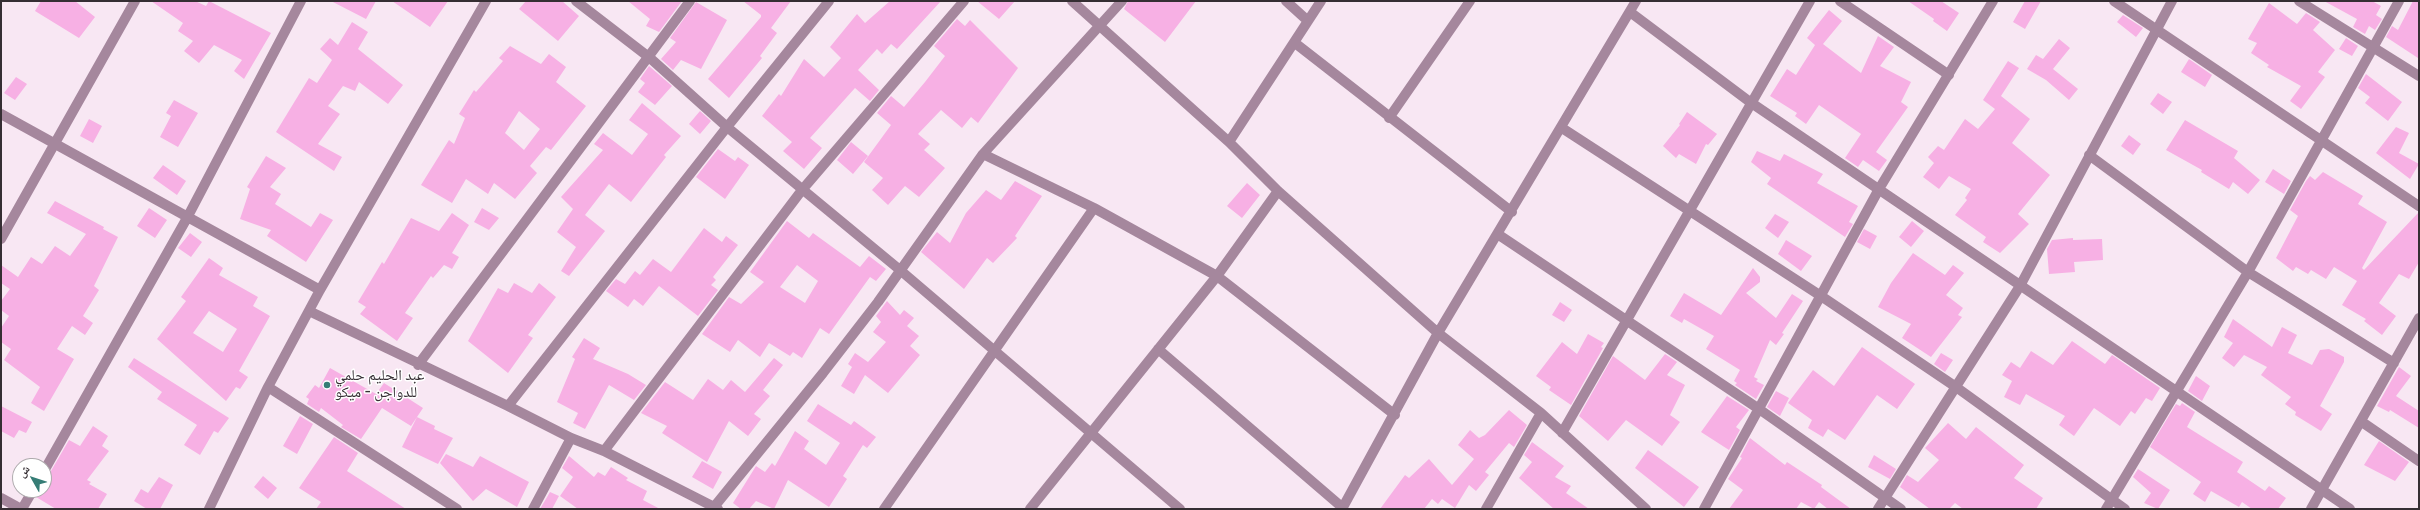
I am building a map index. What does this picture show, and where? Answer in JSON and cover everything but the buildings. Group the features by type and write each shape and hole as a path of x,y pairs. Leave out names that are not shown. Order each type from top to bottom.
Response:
{"street":[{"path":"1,239 135,1"},
{"path":"51,458 187,218 301,1"},
{"path":"576,1 650,58 802,190 900,270 1180,509"},
{"path":"418,365 650,58 690,1"},
{"path":"508,406 727,126 828,1"},
{"path":"604,451 802,190 964,1"},
{"path":"1072,1 1229,142 1278,191 1438,333 1541,413 1641,507"},
{"path":"309,311 418,365 508,406 571,438 604,451 716,508 878,302 983,154 1122,1"},
{"path":"1286,1 1308,21"},
{"path":"1229,142 1321,1"},
{"path":"1389,118 1470,1"},
{"path":"1158,350 1343,508 1438,333 1499,234 1636,1"},
{"path":"1562,433 1750,102 1810,1"},
{"path":"1840,1 1949,75"},
{"path":"1704,509 1879,190 1993,1"},
{"path":"2114,1 2419,206"},
{"path":"1878,509 1884,497 2020,286 2172,1"},
{"path":"2299,1 2374,46 2419,76"},
{"path":"2106,509 2248,272 2399,1"},
{"path":"209,509 268,387 320,290 481,3"},
{"path":"1630,12 1750,102 2350,509"},
{"path":"1295,43 1389,118 1512,212"},
{"path":"1,114 187,218 320,290"},
{"path":"1562,128 1821,296 1956,387 2125,509"},
{"path":"983,154 1094,208 1217,276 1394,415"},
{"path":"2089,155 2248,272 2394,363"},
{"path":"1030,509 1217,276 1278,191"},
{"path":"884,509 995,352 1094,208"},
{"path":"1499,234 1759,409 1901,509"},
{"path":"2311,509 2417,325"},
{"path":"268,387 457,509"},
{"path":"1486,509 1541,413"},
{"path":"2362,422 2419,461"},
{"path":"533,509 571,438"},
{"path":"1,498 17,508 26,498"}],"place":[{"name":"عبد الحليم حلمي للدواجن - ميكو","path":"327,385"}]}
